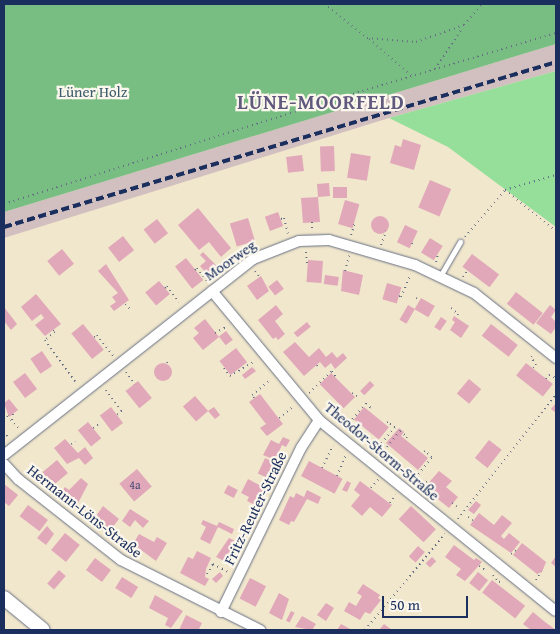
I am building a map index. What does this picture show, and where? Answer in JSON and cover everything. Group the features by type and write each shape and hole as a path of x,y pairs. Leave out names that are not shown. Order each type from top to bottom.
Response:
{"street":[{"name":"Moorweg","path":"4,455 253,259 291,242 329,240 415,265 474,293 556,358"},
{"name":"Theodor-Storm-Straße","path":"213,290 278,374 319,420 556,610"},
{"name":"Fritz-Reuter-Straße","path":"221,612 301,448 319,420"},
{"name":"Hermann-Löns-Straße","path":"4,464 18,479 116,557 221,612 260,630"},
{"path":"4,598 43,630"}],"lane":[{"path":"439,278 460,242"}],"path":[{"path":"324,4 412,77"},
{"path":"435,70 464,25 482,4"},
{"path":"367,38 416,42 464,25"},
{"path":"4,204 556,33"},
{"path":"460,242 505,190 556,175"},
{"path":"505,190 556,232"},
{"path":"281,219 284,218 291,242"},
{"path":"345,271 355,222"},
{"path":"378,253 386,231"},
{"path":"306,240 307,264"},
{"path":"399,296 401,297 415,265"},
{"path":"195,270 197,268 213,290"},
{"path":"165,288 167,286 186,311"},
{"path":"125,304 130,309"},
{"path":"451,308 458,314 456,318"},
{"path":"215,333 235,320"},
{"path":"53,330 55,332 45,340 84,392"},
{"path":"94,337 97,335 135,384"},
{"path":"533,368 536,365 532,358 541,345"},
{"path":"224,368 230,376 241,371 263,355"},
{"path":"167,363 169,359"},
{"path":"279,418 332,371 336,377"},
{"path":"254,398 252,395 278,374"},
{"path":"546,379 549,375 556,378"},
{"path":"99,380 122,411 117,415"},
{"path":"352,393 359,397"},
{"path":"365,630 451,527 556,394"},
{"path":"322,468 338,436 366,403 370,407 368,410"},
{"path":"4,412 26,438"},
{"path":"12,420 14,413"},
{"path":"370,462 395,428 388,422 385,424"},
{"path":"93,428 100,424"},
{"path":"370,462 400,431 407,437 405,439"},
{"path":"71,444 75,442"},
{"path":"337,476 350,446"},
{"path":"405,490 432,457 425,451 423,454"},
{"path":"452,503 457,507"},
{"path":"468,517 473,521"},
{"path":"511,554 517,550"},
{"path":"207,574 213,564 238,576"},
{"path":"479,566 485,570"}],"shaded area":[{"path":"556,44 556,71 389,118 4,238 4,212"}],"green space":[{"name":"Lüner Holz","path":"4,4 556,4 556,44 4,212"},
{"path":"556,71 556,227 448,147 389,118"}],"building":[{"path":"403,139 421,145 414,170 390,163 395,145 401,147"},
{"path":"320,146 334,146 335,171 321,171"},
{"path":"351,153 371,156 367,181 347,178"},
{"path":"302,155 304,171 288,173 286,157"},
{"path":"430,180 451,189 439,217 418,208"},
{"path":"329,183 330,196 318,197 317,184"},
{"path":"333,187 347,187 347,198 333,198"},
{"path":"318,197 320,222 303,223 301,198"},
{"path":"345,200 359,204 353,228 338,224"},
{"path":"198,208 231,248 221,257 209,242 199,250 178,225"},
{"path":"278,212 283,226 270,231 265,217"},
{"path":"376,216 384,216 389,221 387,232 376,234 371,229 371,221"},
{"path":"248,218 255,241 237,247 230,224"},
{"path":"157,219 168,233 155,244 144,229"},
{"path":"405,225 418,231 410,248 397,242"},
{"path":"123,236 134,250 119,262 108,248"},
{"path":"430,238 443,246 434,260 421,252"},
{"path":"62,249 74,264 59,276 47,261"},
{"path":"203,252 217,266 207,274 200,266 206,261 200,255"},
{"path":"472,254 499,274 490,287 462,267"},
{"path":"186,258 203,280 192,289 175,267"},
{"path":"308,260 323,261 321,283 306,282"},
{"path":"106,264 129,300 114,311 110,306 116,302 112,297 118,293 98,271"},
{"path":"343,270 363,275 359,295 341,291"},
{"path":"325,275 339,277 338,286 324,284"},
{"path":"261,276 269,291 257,300 247,286"},
{"path":"277,280 284,289 275,295 268,287"},
{"path":"159,281 170,294 156,306 145,293"},
{"path":"387,283 401,287 397,303 382,299"},
{"path":"516,292 543,313 534,325 507,304"},
{"path":"36,294 61,324 45,336 35,325 44,318 41,314 32,321 21,307"},
{"path":"421,298 435,306 428,317 414,309"},
{"path":"276,305 283,314 275,321 285,334 278,340 276,337 273,339 258,320"},
{"path":"408,305 415,309 406,324 400,320"},
{"path":"550,305 556,310 551,317 556,322 556,327 551,334 536,323"},
{"path":"4,307 17,324 11,330 4,321"},
{"path":"454,316 469,326 461,338 450,330 455,322 452,320"},
{"path":"441,317 447,321 440,331 434,327"},
{"path":"205,319 219,337 203,350 193,338 199,333 194,328"},
{"path":"307,322 311,327 298,337 294,333"},
{"path":"83,324 104,350 92,359 71,333"},
{"path":"491,324 518,345 509,357 482,336"},
{"path":"226,331 233,340 226,345 219,337"},
{"path":"295,342 309,357 319,348 326,357 332,352 337,358 343,353 347,358 335,369 331,363 325,368 320,362 304,376 283,352"},
{"path":"236,348 247,362 231,375 219,361"},
{"path":"42,351 52,366 40,374 30,359"},
{"path":"163,363 169,366 172,372 169,378 163,381 157,378 154,372 157,366"},
{"path":"526,363 553,384 543,397 516,376"},
{"path":"252,367 256,371 245,379 242,375"},
{"path":"25,373 37,389 25,398 13,382"},
{"path":"331,373 355,397 344,408 320,384"},
{"path":"469,379 481,389 469,404 457,394"},
{"path":"138,381 152,398 139,408 126,391"},
{"path":"370,381 374,385 364,395 360,391"},
{"path":"260,394 283,424 267,436 260,428 266,424 249,402"},
{"path":"195,396 208,411 196,422 183,406"},
{"path":"9,399 18,410 9,417 4,403"},
{"path":"556,403 556,413 551,409"},
{"path":"111,407 123,423 112,431 100,415"},
{"path":"214,407 220,415 215,419 208,411"},
{"path":"364,407 389,427 379,440 354,419"},
{"path":"88,422 101,438 91,447 78,430"},
{"path":"399,428 404,432 401,436 428,458 418,470 386,443"},
{"path":"283,437 290,440 286,447 282,445 275,460 263,455 271,440 279,444"},
{"path":"65,439 78,453 85,447 93,458 85,465 79,458 67,464 54,448"},
{"path":"489,440 502,450 487,468 475,458"},
{"path":"265,458 280,465 273,481 258,473"},
{"path":"57,460 68,473 53,485 42,472"},
{"path":"309,461 343,479 335,494 301,476"},
{"path":"36,465 42,472 35,477 30,470"},
{"path":"137,469 152,487 134,501 119,484"},
{"path":"439,471 452,481 446,487 458,497 449,508 424,488"},
{"path":"81,478 88,484 77,505 64,496 62,499 58,496 65,487 69,490"},
{"path":"248,479 269,490 259,507 247,501 249,497 241,493"},
{"path":"347,481 351,483 347,492 342,490"},
{"path":"360,481 392,505 382,517 370,507 362,516 351,506 360,495 354,490"},
{"path":"4,484 18,495 9,506 4,502"},
{"path":"228,485 238,490 234,498 224,493"},
{"path":"307,490 321,497 318,504 307,499 294,522 291,521 289,525 279,520 290,496 294,498 296,493 304,497"},
{"path":"476,501 481,505 474,514 468,510"},
{"path":"28,505 48,520 40,531 20,516"},
{"path":"103,506 119,519 109,532 97,523 100,519 96,516"},
{"path":"411,506 436,529 424,542 399,519"},
{"path":"130,509 149,521 143,528 135,520 130,527 122,521"},
{"path":"479,513 494,525 502,515 512,523 501,536 504,539 509,533 520,542 511,553 470,525"},
{"path":"203,520 217,526 219,522 234,529 232,534 218,527 210,544 200,539 206,527 201,524"},
{"path":"47,526 54,534 46,545 37,538"},
{"path":"65,533 80,545 66,562 51,550"},
{"path":"139,534 154,542 157,537 167,543 156,561 133,544"},
{"path":"229,538 242,544 232,565 216,557"},
{"path":"522,543 546,562 542,572 537,574 513,555"},
{"path":"454,545 474,560 476,558 482,562 465,581 456,575 461,569 445,557"},
{"path":"418,546 425,552 416,562 409,557"},
{"path":"197,551 211,558 206,569 205,577 209,579 205,586 180,573 188,557 193,559"},
{"path":"556,556 556,567 551,563"},
{"path":"432,557 436,561 430,568 426,563"},
{"path":"95,558 111,570 102,582 86,570"},
{"path":"59,570 66,576 54,589 47,584"},
{"path":"220,572 223,576 216,583 212,579"},
{"path":"478,572 488,580 479,591 469,583"},
{"path":"122,577 138,587 131,598 115,588"},
{"path":"250,578 266,586 256,607 240,598"},
{"path":"492,580 525,606 515,618 482,593"},
{"path":"363,584 380,595 378,598 381,600 370,614 365,612 360,620 344,611 349,602 356,606 362,596 357,593"},
{"path":"279,593 289,599 282,620 269,613"},
{"path":"155,595 183,611 171,628 165,625 168,618 149,608"},
{"path":"326,603 334,608 326,621 317,615"},
{"path":"291,611 295,613 290,623 286,621"},
{"path":"533,612 556,630 531,630 523,624"},
{"path":"186,615 202,623 199,629 202,630 179,630"},
{"path":"302,616 316,624 312,630 295,627"},
{"path":"341,624 352,630 337,630"},
{"path":"384,624 392,630 379,630"}],"railway":[{"path":"4,227 556,62"}],"district":[{"name":"LÜNE-MOORFELD","path":"321,101"}]}
